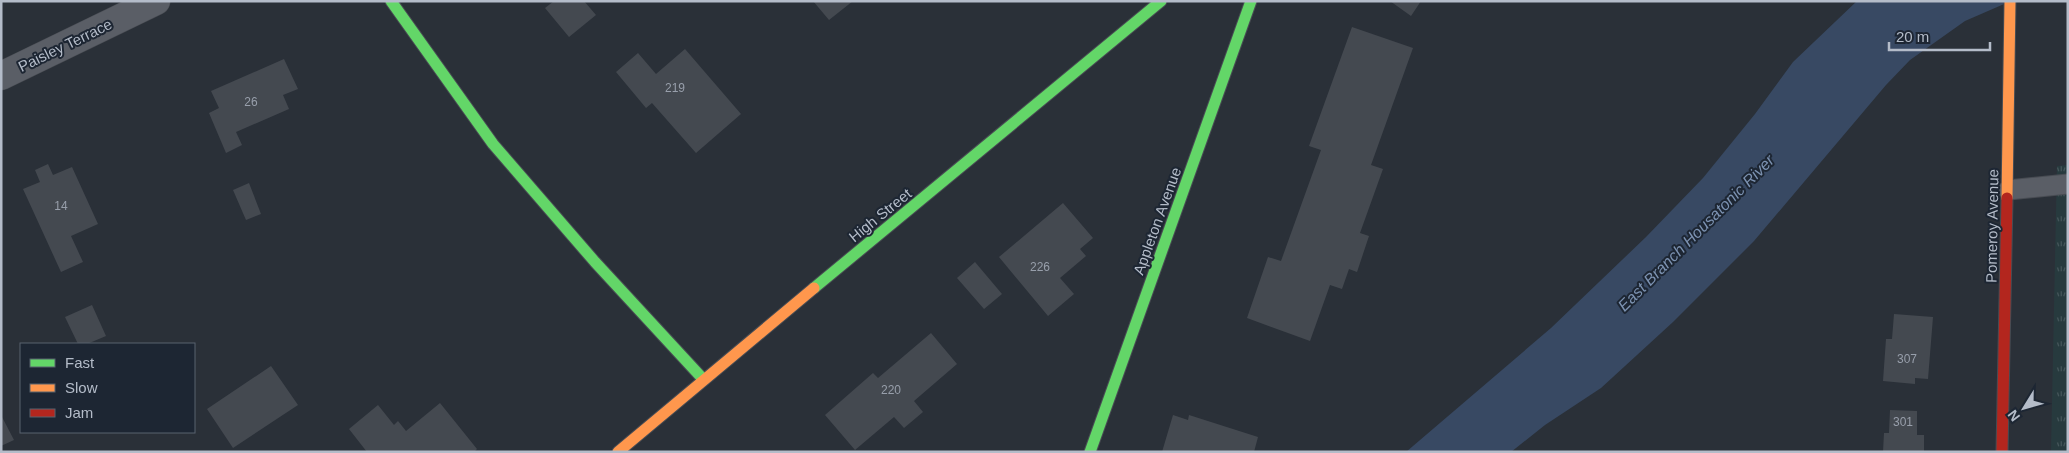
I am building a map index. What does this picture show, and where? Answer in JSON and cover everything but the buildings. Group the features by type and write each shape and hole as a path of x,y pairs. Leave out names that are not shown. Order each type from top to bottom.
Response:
{"street":[{"name":"Paisley Terrace","path":"1,76 156,1"},
{"path":"391,1 492,144 595,262 703,378"},
{"name":"High Street","path":"618,452 703,378 1161,1"},
{"name":"Appleton Avenue","path":"1090,452 1251,1"},
{"name":"Pomeroy Avenue","path":"2002,452 2010,1"}],"lane":[{"path":"2008,190 2068,184"}],"green space":[{"path":"2068,165 2068,452 2051,452 2057,166"}],"water":[{"name":"East Branch Housatonic River","path":"1857,1 2011,1 1965,21 1910,60 1886,85 1754,241 1673,322 1601,388 1545,425 1511,452 1406,452 1551,328 1646,237 1703,178 1755,114 1793,62"}],"traffic: fast":[{"path":"391,1 493,144 595,262 703,379"},
{"path":"814,288 1161,1"},
{"path":"1090,452 1251,1"}],"traffic: slow":[{"path":"2007,198 2010,1"},
{"path":"618,452 814,288"}],"traffic: jam":[{"path":"2002,452 2007,198"}]}
